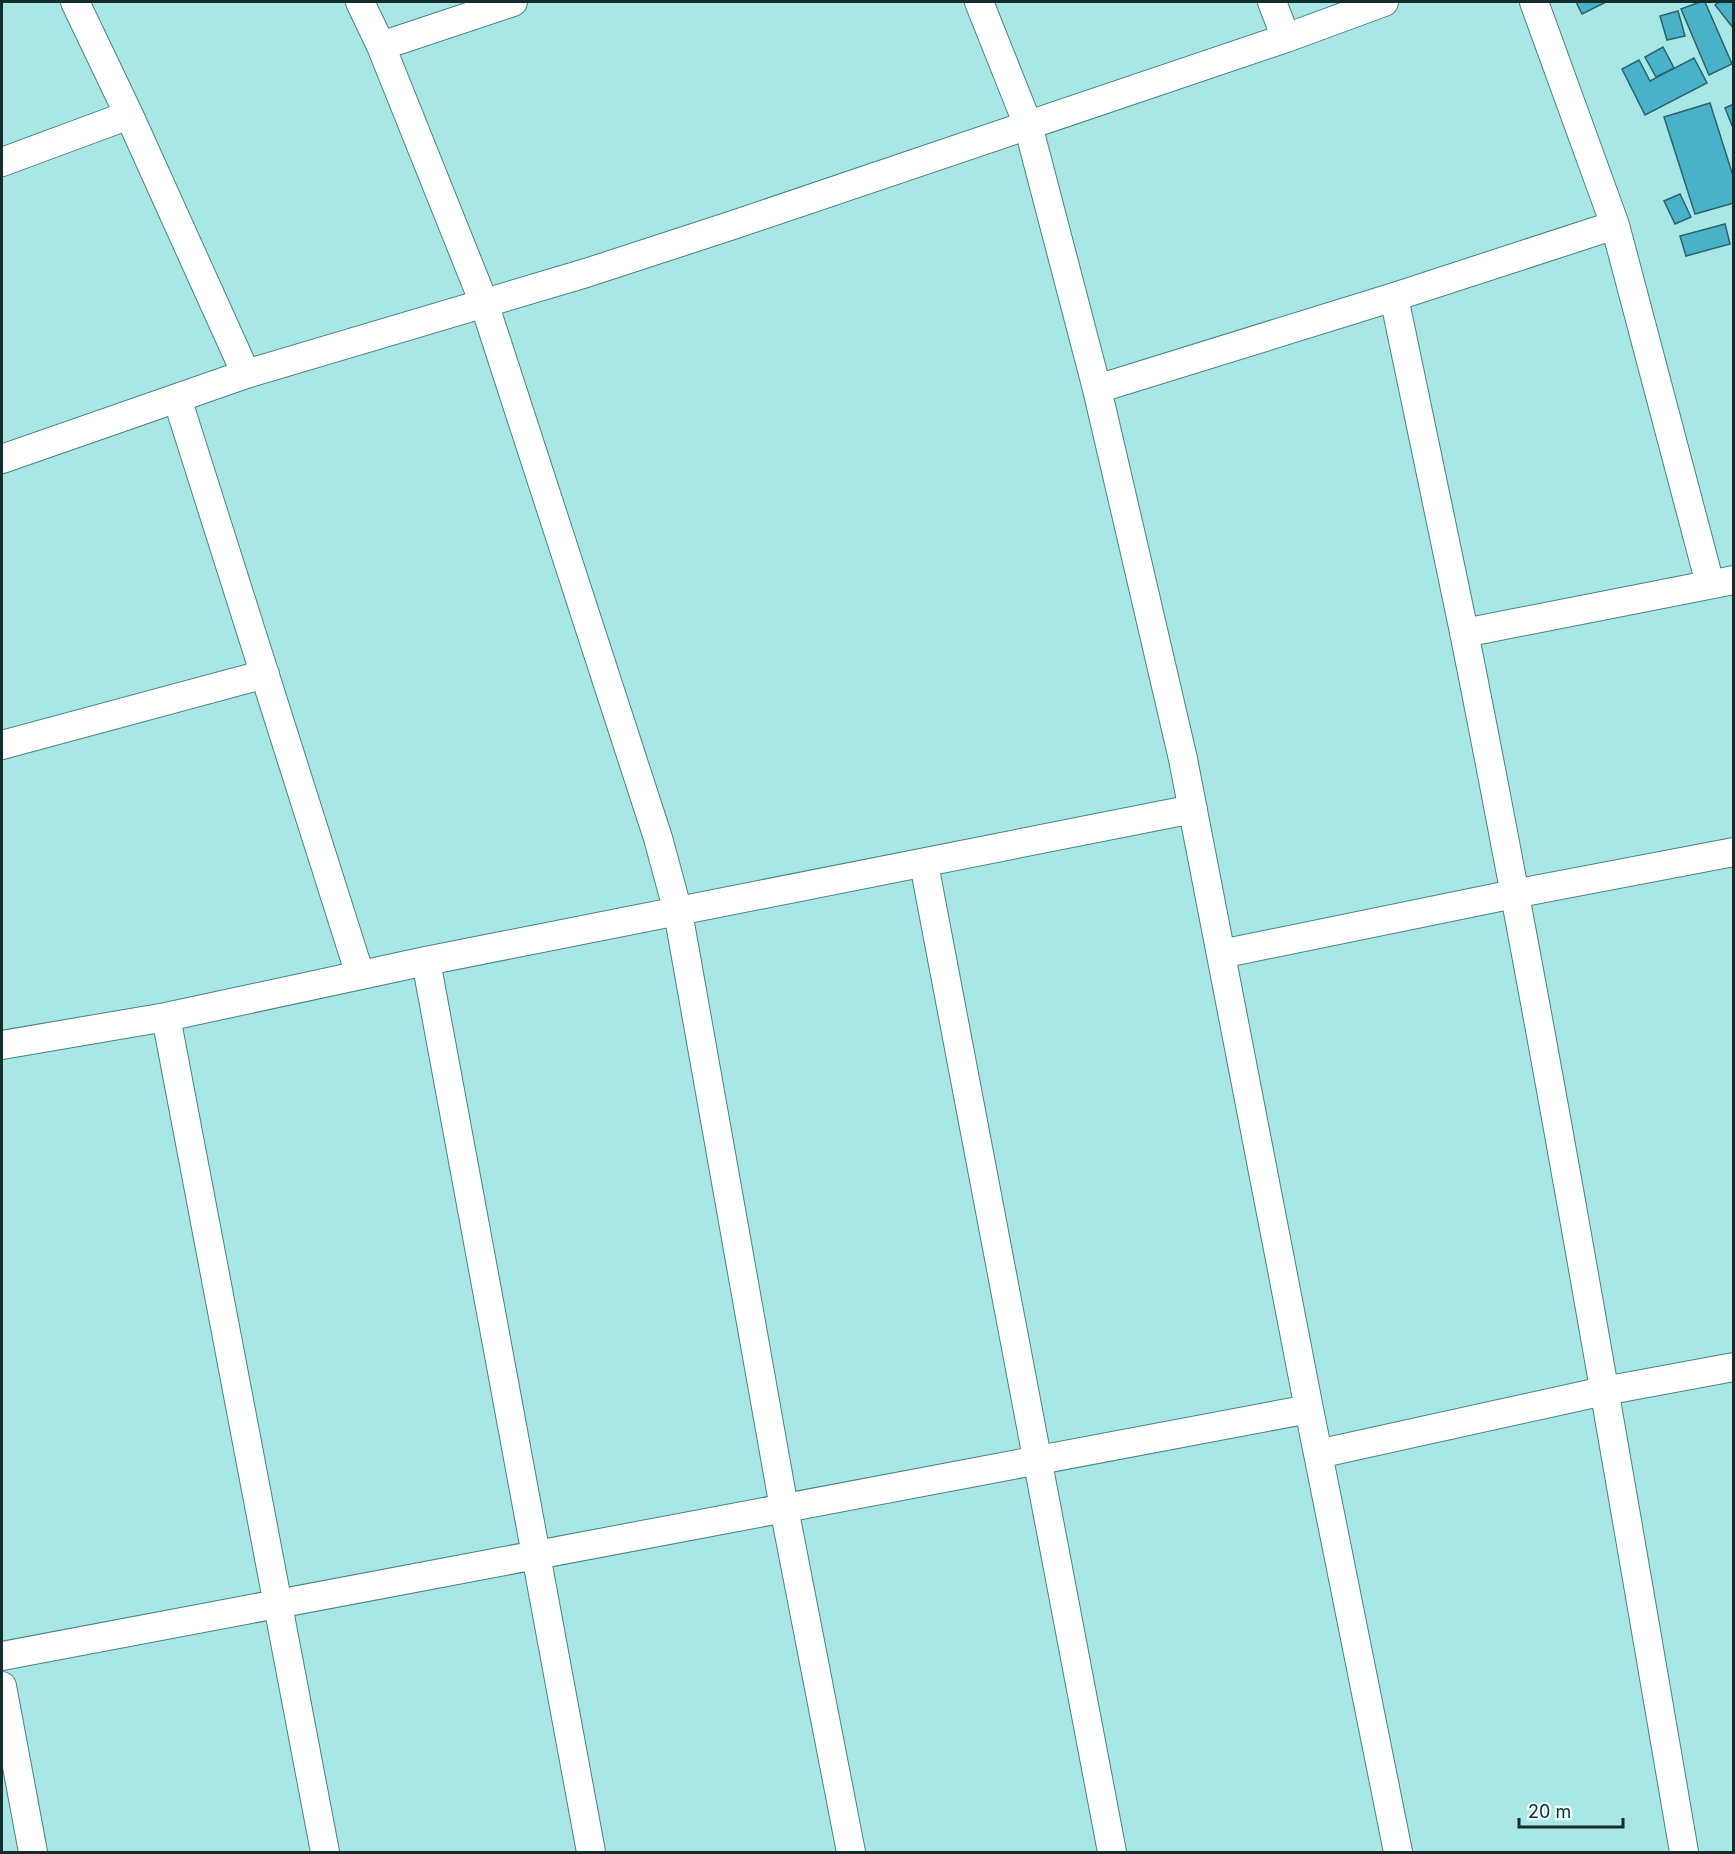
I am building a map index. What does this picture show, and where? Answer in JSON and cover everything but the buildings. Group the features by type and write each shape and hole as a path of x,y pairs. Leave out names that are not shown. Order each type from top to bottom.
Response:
{"street":[{"path":"75,2 129,115 246,374"},
{"path":"360,2 381,46 484,303 658,838 678,912 784,1508 851,1852"},
{"path":"381,46 513,2"},
{"path":"979,2 1028,125 1097,389 1193,809 1309,1409 1398,1852"},
{"path":"1272,2 1287,38"},
{"path":"2,459 246,374 586,273 733,225 1287,38 1384,2"},
{"path":"1464,633 1722,582 1616,225 1534,2"},
{"path":"2,162 129,115"},
{"path":"1097,389 1616,225"},
{"path":"1394,297 1464,633 1514,894 1684,1852"},
{"path":"177,398 360,975"},
{"path":"2,745 265,674"},
{"path":"2,1045 166,1017 426,961 1193,809"},
{"path":"1221,954 1734,852"},
{"path":"924,864 1112,1852"},
{"path":"426,961 538,1554 591,1852"},
{"path":"166,1017 325,1852"},
{"path":"1318,1454 1604,1391 1734,1367"},
{"path":"2,1656 1309,1409"},
{"path":"2,1686 33,1852"}]}
